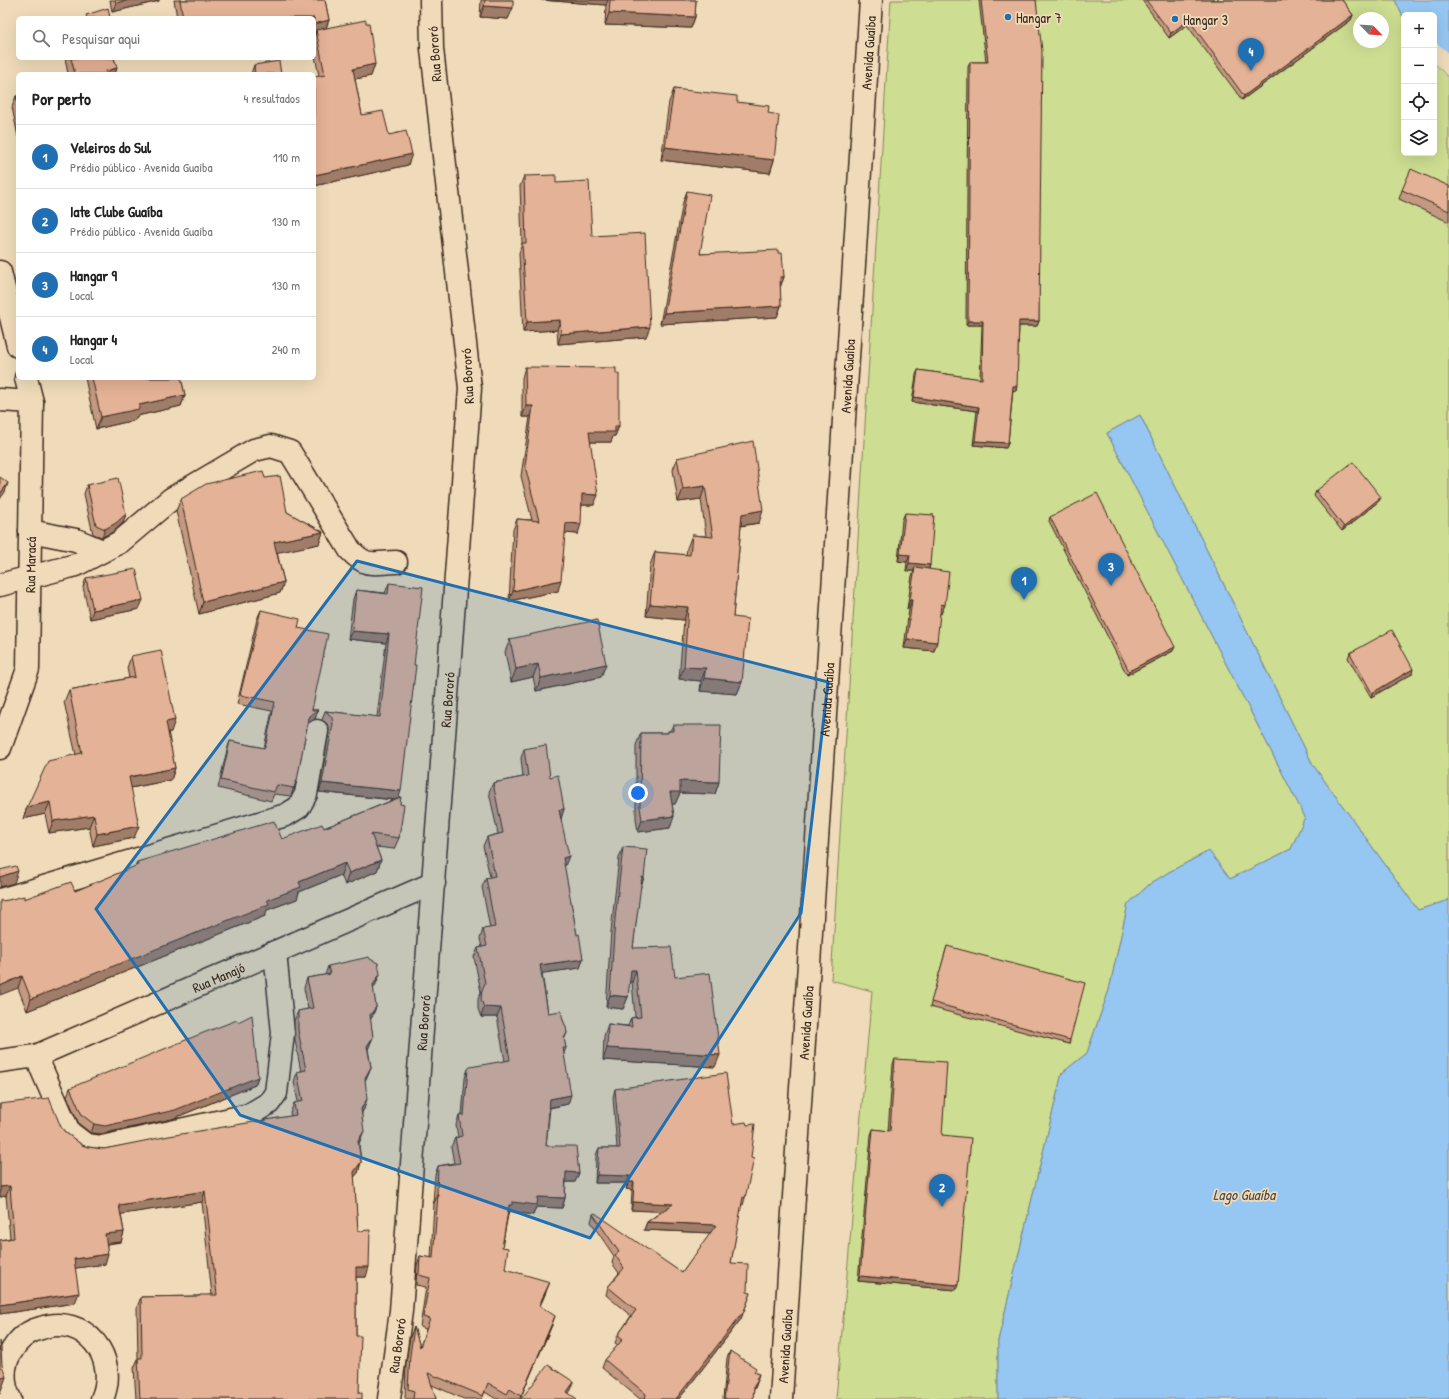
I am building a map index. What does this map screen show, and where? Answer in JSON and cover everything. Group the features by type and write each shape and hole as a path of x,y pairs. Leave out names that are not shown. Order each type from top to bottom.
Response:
{"street":[{"name":"Rua Bororó","path":"389,1399 401,1312 470,388 432,49 431,0"},
{"name":"Avenida Guaíba","path":"781,1399 871,0"},
{"path":"0,272 16,338"},
{"name":"Rua Maracá","path":"0,748 28,669 32,402 26,380"},
{"path":"0,400 32,402"},
{"path":"0,585 76,565 120,542 171,499 254,450 271,446 290,452 350,550 358,558 368,564 396,562"},
{"path":"30,532 76,540 102,551"},
{"path":"0,900 286,815 299,806 306,794 317,731"},
{"name":"Rua Manajó","path":"0,1061 36,1056 434,883"},
{"path":"36,1056 69,1132 86,1145 102,1147 249,1115 269,1103 276,1093 283,1033 275,952"},
{"path":"10,1399 6,1390 4,1373 9,1356 18,1341 32,1331 48,1326 64,1325 81,1331 94,1341 104,1355 108,1372 107,1389 102,1399"}],"highlighted area":[{"path":"357,561 828,682 801,913 590,1238 240,1115 96,909"}],"green space":[{"path":"891,0 1395,0 1401,13 1401,156 1437,156 1437,65 1449,78 1449,900 1418,910 1313,765 1140,415 1107,433 1305,817 1291,849 1230,879 1209,851 1150,884 1128,904 1109,990 1087,1053 1062,1073 998,1341 998,1399 836,1399 872,991 831,980"}],"water":[{"path":"1395,0 1449,0 1449,78 1437,65 1437,12 1401,13"},
{"name":"Lago Guaíba","path":"1140,415 1313,765 1418,910 1449,900 1449,1399 998,1399 998,1341 1062,1073 1087,1053 1109,990 1128,904 1150,884 1209,851 1230,879 1291,849 1305,817 1107,433"}],"pier":[{"path":"1437,43 1449,53 1449,78 1437,65"}],"building":[{"path":"115,0 129,0 116,3"},
{"path":"180,0 325,0 329,20 316,23 316,16 183,16"},
{"path":"485,0 513,0 513,8 484,6"},
{"path":"610,0 696,0 695,17 609,13"},
{"path":"981,0 1036,0 1042,51 1039,321 1019,321 1017,386 1013,386 1008,443 975,441 979,407 914,397 918,370 982,379 983,321 968,321 970,62 988,62"},
{"path":"1146,0 1342,0 1353,15 1244,96 1189,20 1171,33"},
{"path":"108,8 110,16 86,16"},
{"path":"366,20 366,23 369,23 375,64 353,69 362,115 383,111 389,135 406,131 412,154 316,175 316,77 325,75 316,30"},
{"path":"72,60 115,60 117,68 106,72 74,72"},
{"path":"279,61 281,72 255,72 254,65"},
{"path":"674,89 737,96 737,102 769,106 768,113 779,115 774,160 665,147"},
{"path":"1411,169 1449,186 1449,211 1402,190"},
{"path":"556,175 556,183 589,181 592,236 645,233 650,327 561,334 560,320 527,322 522,243 526,243 524,176"},
{"path":"687,191 710,195 700,254 778,250 778,253 782,253 784,277 780,277 781,306 664,313"},
{"path":"525,367 616,368 616,374 619,374 619,426 615,426 615,432 589,432 598,495 582,494 581,524 566,523 561,580 513,591 517,519 539,521 525,466 533,406 526,406"},
{"path":"92,380 181,380 185,395 139,405 139,409 101,417"},
{"path":"753,441 763,510 742,514 733,617 748,619 742,682 704,678 706,668 684,667 688,607 650,604 655,552 690,555 692,535 713,537 705,486 683,489 677,458"},
{"path":"1353,462 1381,497 1344,527 1316,491"},
{"path":"263,471 265,478 280,476 287,512 323,532 274,542 284,582 203,602 181,499 206,484"},
{"path":"0,477 8,483 0,494"},
{"path":"118,478 126,514 116,523 105,529 96,525 87,485"},
{"path":"1097,493 1175,647 1129,671 1050,517"},
{"path":"905,513 934,515 930,565 909,563 910,555 900,554"},
{"path":"915,567 949,572 945,605 941,604 937,642 907,639 912,600 910,600"},
{"path":"136,569 143,600 93,610 86,578"},
{"path":"389,583 423,587 414,665 416,665 401,791 322,783 333,724 332,718 325,711 380,717 389,634 352,631 356,590 388,594"},
{"path":"261,610 300,619 298,628 328,634 312,710 318,710 311,714 308,720 297,781 294,788 277,785 274,792 221,780 230,741 264,748 266,744 275,702 240,695"},
{"path":"597,620 606,664 541,678 538,664 516,669 510,639"},
{"path":"1392,630 1413,669 1372,693 1350,653"},
{"path":"161,650 175,720 166,722 175,768 129,777 139,826 97,834 94,815 53,821 50,802 27,807 48,761 82,753 69,690 135,677 131,656"},
{"path":"673,725 721,725 719,782 680,781 680,792 670,792 674,816 642,820 640,807 641,733 668,733 668,731 673,731"},
{"path":"546,745 550,777 558,775 564,809 559,810 569,856 563,858 577,935 579,934 583,959 540,965 548,1013 561,1011 566,1027 567,1033 564,1038 566,1048 563,1048 571,1095 550,1099 546,1146 576,1146 579,1173 566,1172 565,1198 538,1197 537,1205 512,1202 512,1205 509,1205 502,1247 508,1248 505,1269 550,1282 539,1305 555,1316 521,1396 510,1389 507,1394 488,1383 483,1396 428,1373 436,1399 413,1399 414,1391 408,1389 410,1355 414,1327 420,1347 430,1319 423,1317 430,1278 419,1275 420,1256 433,1258 438,1194 438,1166 460,1163 455,1138 462,1136 459,1116 464,1115 468,1069 470,1067 510,1060 501,1008 484,1007 481,1000 482,990 485,983 478,948 487,946 483,929 495,927 486,878 495,876 487,837 503,833 493,783 528,776 524,749"},
{"path":"401,797 400,804 404,805 399,838 371,834 381,860 349,873 345,863 299,882 301,887 267,900 269,904 31,999 22,976 0,986 0,900 8,900 24,896 24,899 71,882 75,891 138,865 137,862 274,821 282,839 322,824 324,828"},
{"path":"623,847 647,849 633,948 671,947 675,977 710,973 720,1055 607,1048 608,1024 632,1027 631,1018 641,1017 636,970 631,970 628,997 610,995 615,919"},
{"path":"16,866 18,871 0,877 0,870"},
{"path":"947,946 1085,983 1070,1040 931,1002"},
{"path":"369,957 378,963 380,974 373,985 376,1007 370,1015 373,1037 367,1046 371,1067 365,1078 367,1099 361,1109 364,1131 358,1141 361,1162 354,1172 358,1231 370,1230 369,1267 356,1267 356,1336 361,1336 359,1393 362,1393 362,1399 140,1399 138,1358 142,1358 141,1297 217,1295 205,1191 119,1205 124,1232 105,1234 108,1254 74,1259 79,1293 0,1305 0,1240 14,1238 10,1186 0,1187 0,1104 49,1098 61,1127 65,1132 82,1145 104,1149 169,1136 296,1115 294,1103 303,1101 297,1072 306,1070 298,1030 298,1011 313,1008 307,978 330,974 328,966"},
{"path":"252,1015 258,1077 175,1110 105,1126 94,1124 82,1115 70,1088 198,1035 237,1020 238,1022"},
{"path":"895,1059 947,1062 942,1135 971,1138 958,1285 860,1276 873,1129 890,1131"},
{"path":"726,1073 733,1124 746,1122 747,1125 755,1124 751,1158 754,1159 745,1198 743,1197 731,1263 748,1264 747,1292 751,1293 744,1311 676,1399 645,1399 646,1394 605,1360 623,1339 618,1335 636,1310 608,1287 624,1268 615,1255 619,1252 593,1214 595,1213 682,1273 716,1225 647,1222 673,1204 633,1202 634,1182 629,1182 630,1176 597,1175 599,1148 620,1148 615,1089"},
{"path":"0,1341 2,1365 6,1377 0,1378"},
{"path":"730,1351 756,1368 754,1372 759,1374 756,1379 758,1380 754,1386 753,1399 724,1399"},
{"path":"548,1365 574,1382 567,1392 577,1399 521,1399"}],"place":[{"name":"Hangar 7","path":"1008,17"},
{"name":"Hangar 3","path":"1175,19"},
{"name":"Hangar 4","path":"1251,71"},
{"name":"Hangar 9","path":"1111,586"},
{"name":"Veleiros do Sul","path":"1024,600"},
{"name":"Iate Clube Guaíba","path":"942,1207"}]}
